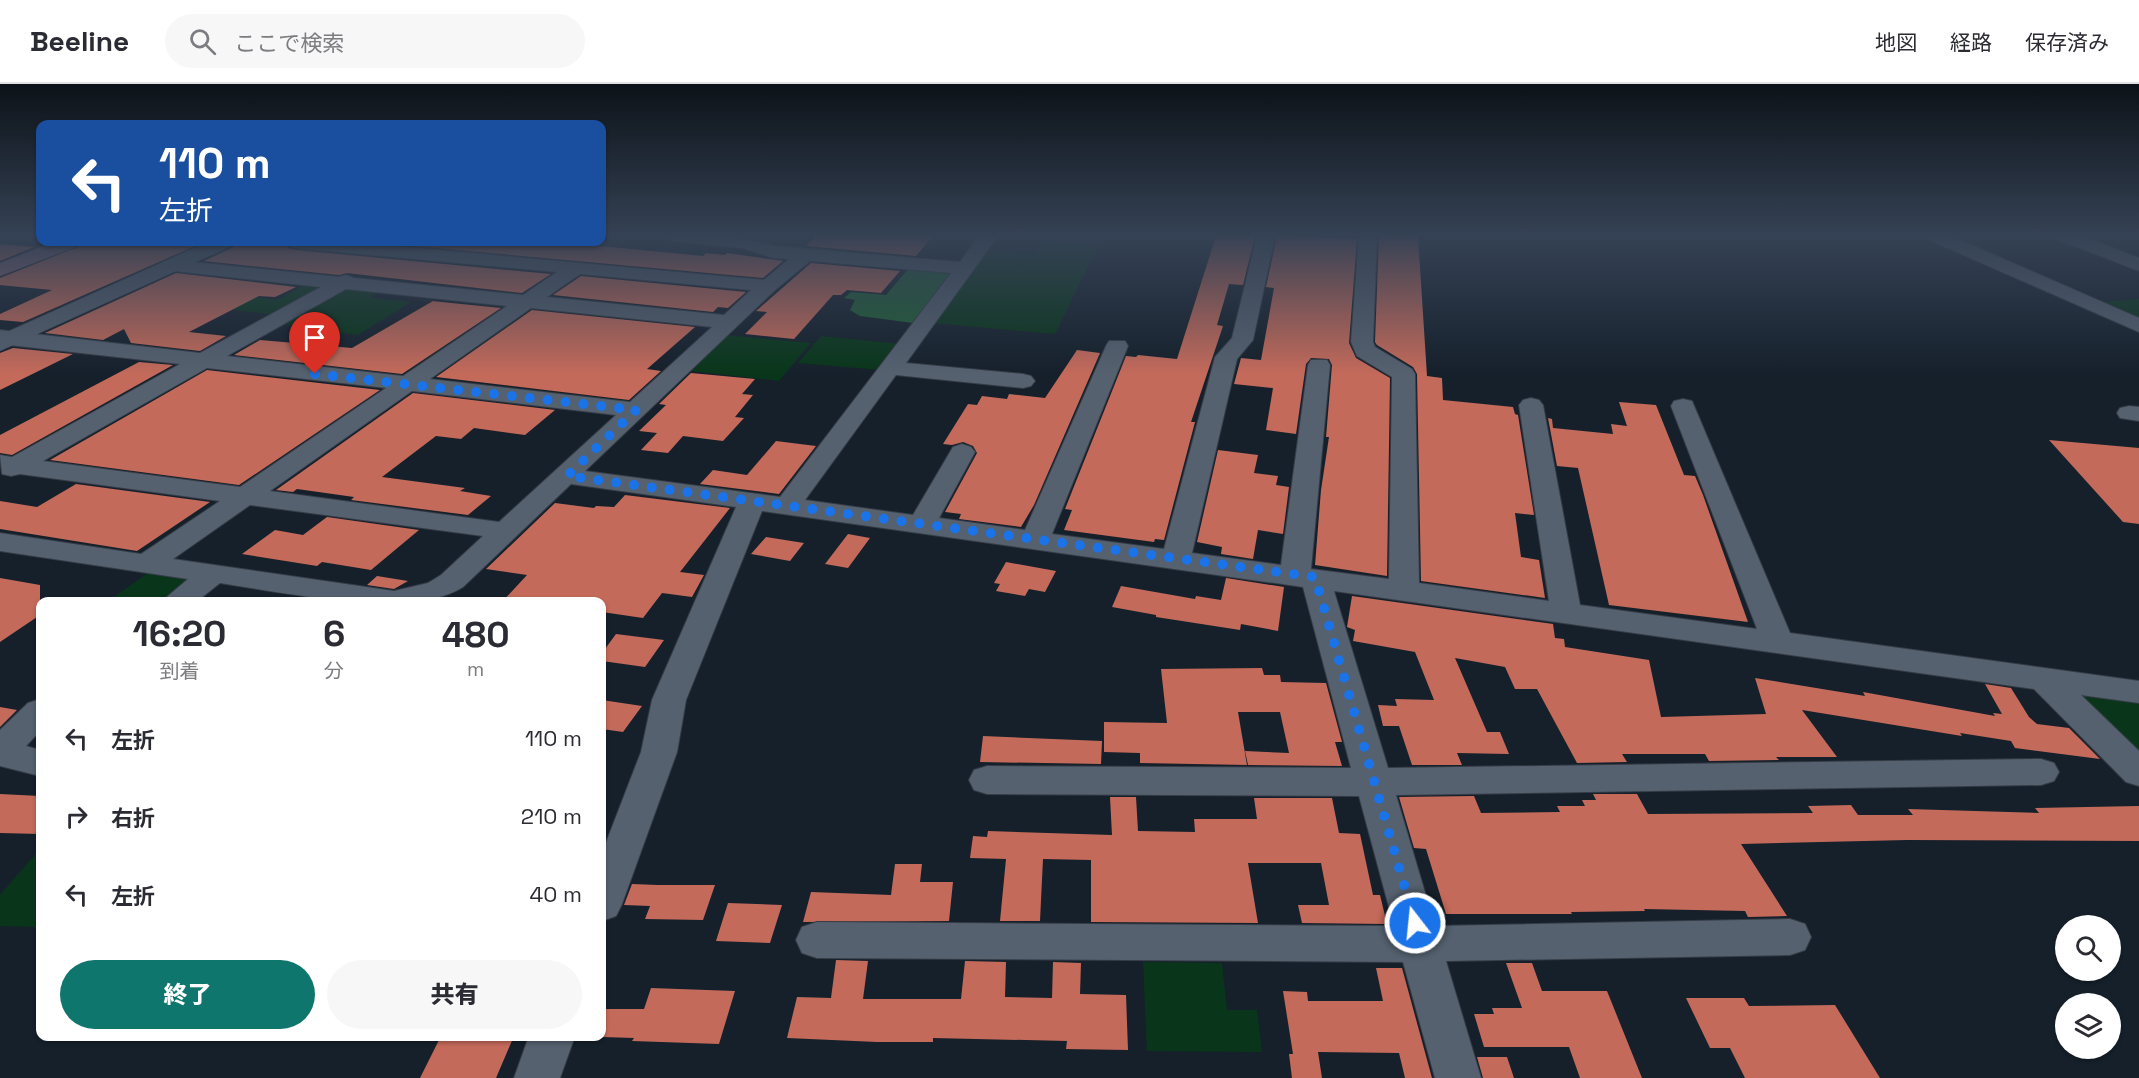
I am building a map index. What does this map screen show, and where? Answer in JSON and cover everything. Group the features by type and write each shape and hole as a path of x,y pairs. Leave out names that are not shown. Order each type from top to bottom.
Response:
{"street":[{"path":"4,340 135,282"},
{"path":"336,282 729,322"},
{"path":"146,564 555,282"},
{"path":"729,282 768,286"},
{"path":"414,597 438,590 452,581 772,282"},
{"path":"786,507 954,282"},
{"path":"1176,558 1226,357 1242,340 1255,282"},
{"path":"1365,282 1362,342 1365,351 1404,374 1404,589"},
{"path":"2039,282 2139,327"},
{"path":"5,467 203,361 342,283"},
{"path":"4,340 636,410"},
{"path":"1035,539 1117,346"},
{"path":"1319,365 1305,576 1374,782 1458,1078"},
{"path":"891,368 1023,381"},
{"path":"1531,405 1566,613"},
{"path":"1683,406 1778,642"},
{"path":"922,523 962,452"},
{"path":"5,467 506,531"},
{"path":"567,476 1404,589 2139,692"},
{"path":"606,893 659,752 669,700 752,501"},
{"path":"0,542 372,597"},
{"path":"183,597 214,574"},
{"path":"2044,679 2139,773"},
{"path":"36,715 0,752 36,762"},
{"path":"987,780 1374,782 2041,772"},
{"path":"817,940 1421,944 1791,938"},
{"path":"537,1078 550,1041"}],"green space":[{"path":"897,282 945,282 913,323 860,316 850,310 855,300 844,298 851,292 886,295"},
{"path":"962,282 1081,282 1055,334 933,323"},
{"path":"308,283 332,286 277,315 194,305 219,293 277,300"},
{"path":"344,286 382,290 370,298 411,302 358,335 277,324"},
{"path":"2139,299 2139,318 2102,302"},
{"path":"726,335 811,343 779,381 690,371"},
{"path":"821,336 901,344 881,370 798,363"},
{"path":"148,573 195,579 170,597 114,597"},
{"path":"2081,694 2139,704 2139,757"},
{"path":"36,854 36,927 0,926 0,895"},
{"path":"1143,962 1222,963 1227,1010 1257,1010 1262,1052 1147,1051"}],"building":[{"path":"0,282 113,282 23,322 0,320 0,314 52,290 0,285"},
{"path":"156,282 256,282 296,287 275,297 259,296 189,332 226,336 200,351 131,343 124,329 103,340 45,333"},
{"path":"429,282 538,282 522,293"},
{"path":"572,282 647,282 746,292 728,308 718,307 713,312 553,295"},
{"path":"789,282 890,282 881,293 847,290 841,295 833,295 794,339 745,334 767,312 756,311"},
{"path":"1201,282 1244,282 1243,285 1229,284 1217,325 1223,326 1191,422 1195,422 1164,540 1155,539 1154,542 1064,530 1072,510 1065,509 1126,356 1177,359"},
{"path":"1267,282 1354,282 1349,343 1356,358 1390,378 1387,576 1315,565 1321,490 1329,437 1326,437 1332,365 1329,359 1311,358 1306,364 1296,434 1266,430 1273,388 1234,384 1241,358 1261,360 1274,288 1266,287"},
{"path":"1377,282 1421,282 1427,376 1442,378 1443,400 1513,407 1515,414 1518,415 1534,515 1515,513 1521,557 1539,560 1545,598 1421,581 1417,374 1413,367 1375,342"},
{"path":"433,301 501,308 402,374 234,355 260,340 352,348"},
{"path":"532,310 695,327 647,369 661,371 629,400 436,377"},
{"path":"13,348 73,354 0,390 0,353"},
{"path":"1077,350 1100,353 1034,505 1021,527 959,519 961,514 945,512 977,453 973,446 963,442 952,445 943,444 968,404 977,405 982,396 1007,399 1009,394 1045,398"},
{"path":"139,362 173,365 12,455 0,453 0,435"},
{"path":"207,370 380,390 239,485 50,460"},
{"path":"691,373 755,379 742,394 753,395 735,417 744,418 723,441 683,436 668,453 641,450 657,433 639,431 666,405 659,404"},
{"path":"413,393 555,410 525,435 474,428 461,439 436,436 382,477 465,488 460,491 491,496 468,515 351,500 354,497 297,489 293,492 276,490"},
{"path":"1619,402 1656,405 1684,475 1695,476 1748,622 1609,605 1578,468 1557,466 1548,418 1552,419 1553,428 1613,434 1611,424 1627,426"},
{"path":"2049,440 2139,448 2139,524 2123,522"},
{"path":"776,441 816,446 779,494 700,484 713,470 747,475"},
{"path":"1218,450 1258,455 1254,473 1278,476 1276,485 1289,487 1283,534 1258,530 1253,559 1221,554 1222,547 1197,542"},
{"path":"76,484 210,502 137,551 0,529 0,501 37,507"},
{"path":"625,495 730,508 680,572 704,575 692,597 662,593 643,618 606,613 606,597 507,597 527,575 486,569 555,503 594,508 596,506 614,507"},
{"path":"327,517 419,530 371,570 322,562 317,566 242,554 275,530 303,535"},
{"path":"848,534 870,538 848,568 825,564"},
{"path":"766,537 804,543 790,561 751,554"},
{"path":"1006,562 1056,571 1045,592 1029,589 1025,596 996,591 1000,584 994,583"},
{"path":"377,576 408,581 394,589 367,585"},
{"path":"0,578 40,585 40,597 36,597 36,618 0,642"},
{"path":"1226,578 1284,587 1278,631 1241,624 1240,630 1156,617 1156,615 1112,607 1121,586 1195,599 1196,596 1221,600"},
{"path":"1352,596 1553,624 1555,638 1564,639 1565,647 1649,660 1661,717 1766,714 1755,678 1865,696 1863,692 1995,716 1993,713 2002,714 1985,684 2011,688 2029,717 2037,724 2069,728 2100,759 2015,748 2011,741 1960,733 1962,736 1802,710 1837,757 1776,757 1779,760 1709,761 1705,754 1622,754 1627,762 1577,763 1537,689 1515,689 1505,667 1455,658 1487,732 1500,732 1509,754 1457,753 1462,765 1412,765 1399,726 1383,726 1378,705 1397,706 1395,699 1434,700 1415,652 1353,641 1355,630 1347,627"},
{"path":"616,634 664,640 645,667 606,662 606,648"},
{"path":"1262,668 1264,675 1280,675 1281,682 1326,683 1342,742 1335,742 1342,766 1248,765 1245,751 1289,753 1280,712 1238,712 1247,765 1140,763 1140,753 1104,752 1104,722 1167,723 1161,669"},
{"path":"606,701 642,706 623,732 606,730"},
{"path":"0,707 17,710 0,727"},
{"path":"983,736 1102,741 1101,764 980,762"},
{"path":"0,794 36,796 36,834 0,833"},
{"path":"1593,794 1637,794 1648,814 1813,813 1808,806 1851,805 1858,815 1913,815 1908,809 2039,813 2035,808 2139,806 2139,841 1907,840 1741,844 1787,916 1748,917 1745,911 1644,909 1645,911 1571,912 1572,914 1446,914 1426,849 1414,848 1399,797 1474,796 1481,813 1560,812 1557,806 1585,806 1582,800 1596,800"},
{"path":"1110,797 1136,797 1138,831 1195,832 1194,819 1257,819 1254,798 1332,798 1339,833 1360,834 1373,895 1380,895 1387,924 1302,923 1298,905 1329,905 1321,863 1248,863 1258,923 1091,922 1091,860 1043,859 1040,921 1000,921 1006,859 970,858 973,836 987,837 988,831 1112,835"},
{"path":"895,864 922,864 920,882 953,882 949,921 803,922 811,892 891,895"},
{"path":"632,884 715,885 703,920 645,919 650,906 624,905"},
{"path":"728,903 782,905 770,943 716,941"},
{"path":"836,960 868,961 863,999 961,999 965,961 1006,962 1005,997 1052,998 1053,962 1081,963 1080,994 1126,995 1128,1050 1066,1049 1067,1041 933,1038 933,1042 877,1042 787,1038 797,997 831,998"},
{"path":"1506,963 1532,963 1542,991 1607,991 1642,1078 1580,1078 1569,1047 1484,1047 1474,1014 1494,1014 1492,1008 1522,1008"},
{"path":"1376,968 1402,968 1432,1078 1405,1078 1399,1053 1318,1052 1322,1078 1292,1078 1289,1054 1293,1054 1283,991 1307,992 1308,1001 1383,1001"},
{"path":"651,988 735,991 719,1044 632,1041 634,1038 606,1037 606,1009 644,1009"},
{"path":"1686,998 1744,998 1749,1006 1835,1005 1880,1078 1745,1078 1730,1048 1710,1048"},
{"path":"438,1041 512,1041 496,1078 420,1078"},
{"path":"1477,1057 1507,1057 1514,1078 1483,1078"}],"route":[{"path":"315,374 636,410 567,476 1315,577 1415,923"}]}
